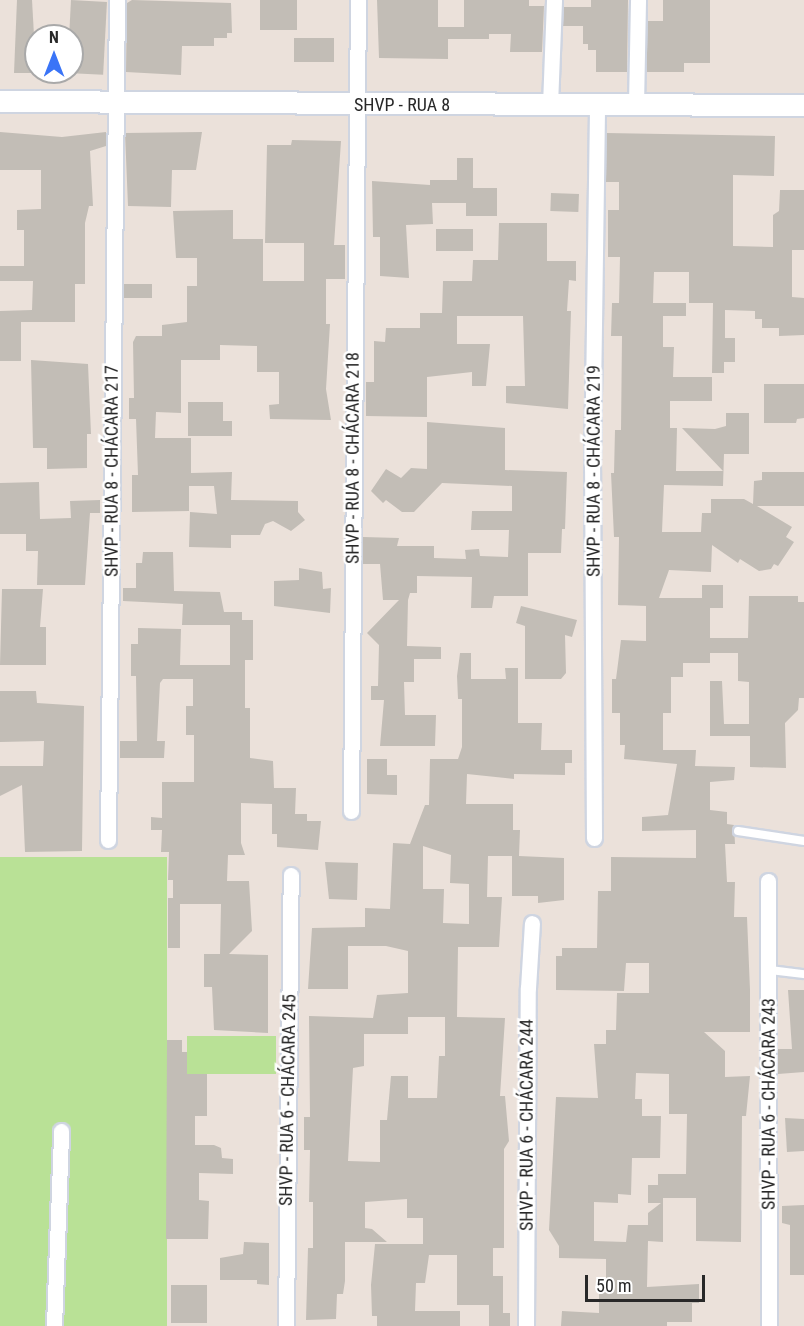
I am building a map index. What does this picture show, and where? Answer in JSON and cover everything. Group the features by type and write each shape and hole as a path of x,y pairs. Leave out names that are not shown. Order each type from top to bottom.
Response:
{"street":[{"name":"SHVP - RUA 8 - CHÁCARA 217","path":"108,840 117,0"},
{"name":"SHVP - RUA 8 - CHÁCARA 218","path":"351,811 355,105 360,76 358,0"},
{"path":"550,105 554,0"},
{"path":"636,105 638,0"},
{"name":"SHVP - RUA 8","path":"0,101 355,105 804,105"},
{"name":"SHVP - RUA 8 - CHÁCARA 219","path":"594,838 592,468 597,105"},
{"name":"SHVP - RUA 6 - CHÁCARA 245","path":"286,1326 291,875"},
{"name":"SHVP - RUA 6 - CHÁCARA 243","path":"768,881 769,1326"},
{"name":"SHVP - RUA 6 - CHÁCARA 244","path":"526,1326 528,988 532,924"},
{"path":"54,1326 61,1131"}],"lane":[{"path":"738,831 804,842"},
{"path":"770,970 804,975"}],"green space":[{"path":"0,857 167,857 167,1326 0,1326"},
{"path":"187,1036 276,1036 276,1074 187,1074"}],"building":[{"path":"17,0 32,0 33,24 24,24 24,73 14,73"},
{"path":"71,0 107,2 103,75 84,74 84,24 70,24"},
{"path":"132,0 231,3 232,33 227,33 227,38 214,38 214,46 182,46 181,75 126,72 127,3"},
{"path":"260,0 297,0 297,30 260,30"},
{"path":"377,0 438,0 438,27 464,27 464,0 529,0 529,6 544,6 542,52 510,52 511,34 489,34 489,39 448,39 448,59 379,58"},
{"path":"591,0 628,0 627,72 596,72 596,50 588,50 588,44 583,44 583,26 563,26 563,7 591,7"},
{"path":"663,0 710,0 710,63 684,63 684,72 646,72 647,21 663,21"},
{"path":"294,38 334,38 334,62 294,62"},
{"path":"0,132 62,137 106,132 106,146 90,151 93,206 89,206 85,223 85,284 75,284 75,322 21,322 21,361 0,361 0,311 32,310 33,281 0,281 0,266 24,266 24,230 17,230 17,210 41,209 41,170 0,170"},
{"path":"202,132 196,170 172,170 171,207 128,206 125,133"},
{"path":"606,133 775,136 774,176 733,175 733,246 773,247 773,215 779,211 780,190 804,190 804,250 792,250 792,297 804,298 804,335 779,336 779,328 762,328 762,319 755,319 755,311 725,310 725,338 735,338 735,362 724,362 724,373 712,373 713,303 689,303 689,272 654,272 653,303 686,303 686,316 663,316 663,347 674,347 673,377 712,377 712,401 670,401 670,428 677,428 676,471 723,471 682,428 715,429 726,426 726,413 749,413 749,454 724,454 723,486 664,485 662,532 701,532 702,513 711,513 711,499 744,499 753,504 754,481 762,480 762,472 804,472 804,506 757,506 792,527 786,537 794,542 778,566 774,564 771,569 759,571 740,559 738,563 712,545 711,572 669,570 659,598 702,598 702,585 723,585 723,608 710,608 710,638 748,638 749,596 798,596 798,602 804,602 804,698 799,698 798,710 785,723 786,768 750,767 750,736 710,736 710,681 722,681 724,724 749,724 749,682 738,681 738,653 710,653 710,663 683,663 683,677 671,677 671,713 663,713 663,750 696,750 695,766 735,767 734,780 710,782 710,810 727,812 727,824 734,825 735,844 725,844 727,882 735,882 734,917 747,917 750,990 750,1032 704,1032 725,1051 725,1077 750,1076 746,1116 742,1116 741,1242 696,1241 696,1198 663,1198 663,1242 648,1241 647,1287 699,1284 699,1303 692,1303 692,1322 667,1322 667,1326 561,1326 562,1311 599,1313 599,1285 606,1285 606,1259 559,1258 559,1246 549,1230 556,1097 598,1098 594,1044 606,1044 606,1030 616,1030 617,993 649,993 649,963 626,963 624,991 556,990 556,956 562,956 562,948 597,948 598,891 611,891 611,857 696,858 696,830 642,831 642,817 668,815 677,764 624,759 625,745 620,745 620,713 612,713 612,679 616,679 621,640 646,641 646,606 618,605 619,537 614,537 611,473 614,473 615,430 621,430 622,336 611,336 612,303 619,303 620,257 608,257 608,210 619,210 619,182 606,182","holes":["636,1073 669,1074 669,1114 687,1114 686,1174 658,1174 658,1185 648,1185 648,1203 661,1203 648,1213 648,1225 628,1225 626,1242 594,1241 594,1202 618,1203 618,1194 631,1195 632,1158 660,1158 661,1116 642,1116 642,1099 635,1099"]},
{"path":"292,140 341,141 334,245 345,245 345,279 326,279 326,324 330,324 326,389 331,420 270,419 269,405 279,404 279,372 257,372 257,346 220,345 220,360 181,360 181,413 156,412 155,438 191,438 191,473 232,472 231,500 298,501 298,512 305,520 291,531 273,521 265,524 260,535 231,535 231,548 189,547 190,512 217,514 214,486 189,486 189,511 132,512 132,475 138,475 136,419 129,419 129,398 134,398 133,342 136,336 162,336 162,325 187,322 187,286 197,286 197,258 176,258 173,211 233,210 233,239 263,239 263,281 304,281 304,243 265,243 267,145 291,145"},
{"path":"457,158 473,158 473,188 497,188 497,216 466,216 466,203 432,203 433,224 406,225 409,278 380,276 380,237 373,237 372,181 430,185 430,180 457,180"},
{"path":"551,193 579,194 578,212 550,211"},
{"path":"499,223 547,223 547,261 576,261 576,281 569,280 567,311 571,311 568,409 506,403 506,386 525,386 523,316 457,316 457,344 490,344 486,386 472,386 472,372 427,377 427,417 366,416 366,382 374,382 374,341 385,342 386,328 420,328 420,313 442,313 443,281 472,281 473,260 498,260"},
{"path":"436,229 473,229 473,251 436,251"},
{"path":"124,284 152,284 152,298 124,298"},
{"path":"31,360 88,364 91,434 87,434 87,468 47,469 47,448 33,448"},
{"path":"764,384 804,384 804,418 797,419 796,423 764,423"},
{"path":"188,402 223,402 223,421 232,421 232,436 188,436"},
{"path":"427,422 505,428 505,470 567,472 565,529 562,529 561,553 528,553 528,596 494,596 492,608 471,608 472,577 417,576 417,593 410,593 408,600 407,646 441,647 441,659 414,659 414,682 404,682 405,715 436,715 435,746 380,746 384,700 371,700 371,686 378,686 379,645 367,633 399,600 383,600 380,564 363,564 363,537 399,538 397,546 434,546 434,558 466,559 465,550 479,549 480,556 508,557 509,530 471,530 472,511 512,511 512,486 442,483 414,512 402,512 386,500 383,503 371,491 386,469 401,478 411,468 427,469"},
{"path":"39,482 40,519 71,518 70,501 100,500 100,513 90,513 85,585 37,585 38,551 26,551 26,534 0,534 0,483"},
{"path":"143,552 173,552 174,591 220,592 224,612 242,612 242,620 253,620 253,660 245,660 245,708 250,708 250,758 273,761 274,788 296,788 295,814 307,814 307,821 321,821 318,850 277,847 277,834 272,834 272,804 241,803 241,843 245,855 228,855 227,881 249,881 252,931 229,954 268,955 268,1033 214,1030 212,987 204,987 204,954 220,954 221,904 180,904 180,948 168,948 168,898 173,898 173,880 168,880 169,852 161,852 162,830 151,830 151,817 162,818 162,782 194,782 194,735 186,735 186,706 193,706 193,679 163,679 160,683 157,741 165,741 164,758 120,758 120,741 137,741 136,676 131,676 131,644 138,644 138,628 181,629 180,665 230,665 230,625 182,625 183,604 123,601 123,588 136,588 136,563 142,563"},
{"path":"299,568 322,572 323,589 331,588 330,613 274,606 274,581 299,580"},
{"path":"2,589 43,589 40,627 46,627 46,665 0,665"},
{"path":"521,606 577,620 572,637 565,635 566,673 561,679 525,679 525,626 516,623"},
{"path":"460,653 471,653 471,679 506,679 505,668 518,668 518,723 542,723 541,750 572,750 572,763 565,763 565,775 514,774 514,779 467,774 466,804 513,804 513,830 520,830 519,856 564,858 564,900 538,903 538,896 512,896 512,856 488,856 487,897 502,897 499,947 458,947 457,1017 505,1018 500,1096 505,1096 509,1141 504,1149 504,1248 493,1248 493,1276 503,1276 503,1313 510,1313 510,1326 489,1326 489,1305 457,1305 457,1255 429,1255 425,1283 416,1283 415,1311 460,1311 460,1326 377,1326 377,1316 372,1316 371,1285 375,1244 423,1244 423,1218 407,1218 407,1199 365,1202 365,1228 372,1229 387,1242 345,1242 345,1281 343,1294 337,1294 336,1319 306,1320 308,1248 313,1248 313,1202 309,1202 310,1150 304,1150 304,1117 310,1117 309,1016 373,1018 377,995 408,993 408,951 386,946 348,946 348,989 308,989 312,928 365,927 365,908 390,909 393,843 410,844 425,805 429,805 430,759 458,759 462,747 462,699 458,699 457,676","holes":["423,846 451,855 450,883 469,884 469,924 443,923 444,889 423,889","408,1017 445,1017 445,1056 439,1056 437,1098 408,1098 408,1076 391,1076 387,1120 380,1120 380,1162 348,1161 353,1068 364,1066 364,1034 408,1034"]},
{"path":"0,691 36,691 37,703 84,706 82,851 25,852 22,785 0,796 0,766 43,766 44,741 0,742"},
{"path":"367,759 387,759 387,775 397,775 397,795 367,794"},
{"path":"325,862 358,863 357,900 329,899"},
{"path":"788,990 804,990 804,1072 778,1074 778,1049 792,1049"},
{"path":"167,1040 182,1040 182,1052 187,1052 187,1074 207,1074 207,1116 195,1116 195,1145 214,1145 221,1148 222,1158 233,1159 233,1174 199,1173 199,1200 209,1201 208,1239 166,1239"},
{"path":"785,1118 804,1119 804,1151 787,1152"},
{"path":"804,1205 804,1275 790,1275 790,1225 782,1223 782,1206"},
{"path":"244,1242 269,1243 269,1285 257,1284 257,1280 220,1280 220,1258 243,1254"},
{"path":"171,1285 207,1285 207,1323 171,1323"}]}
